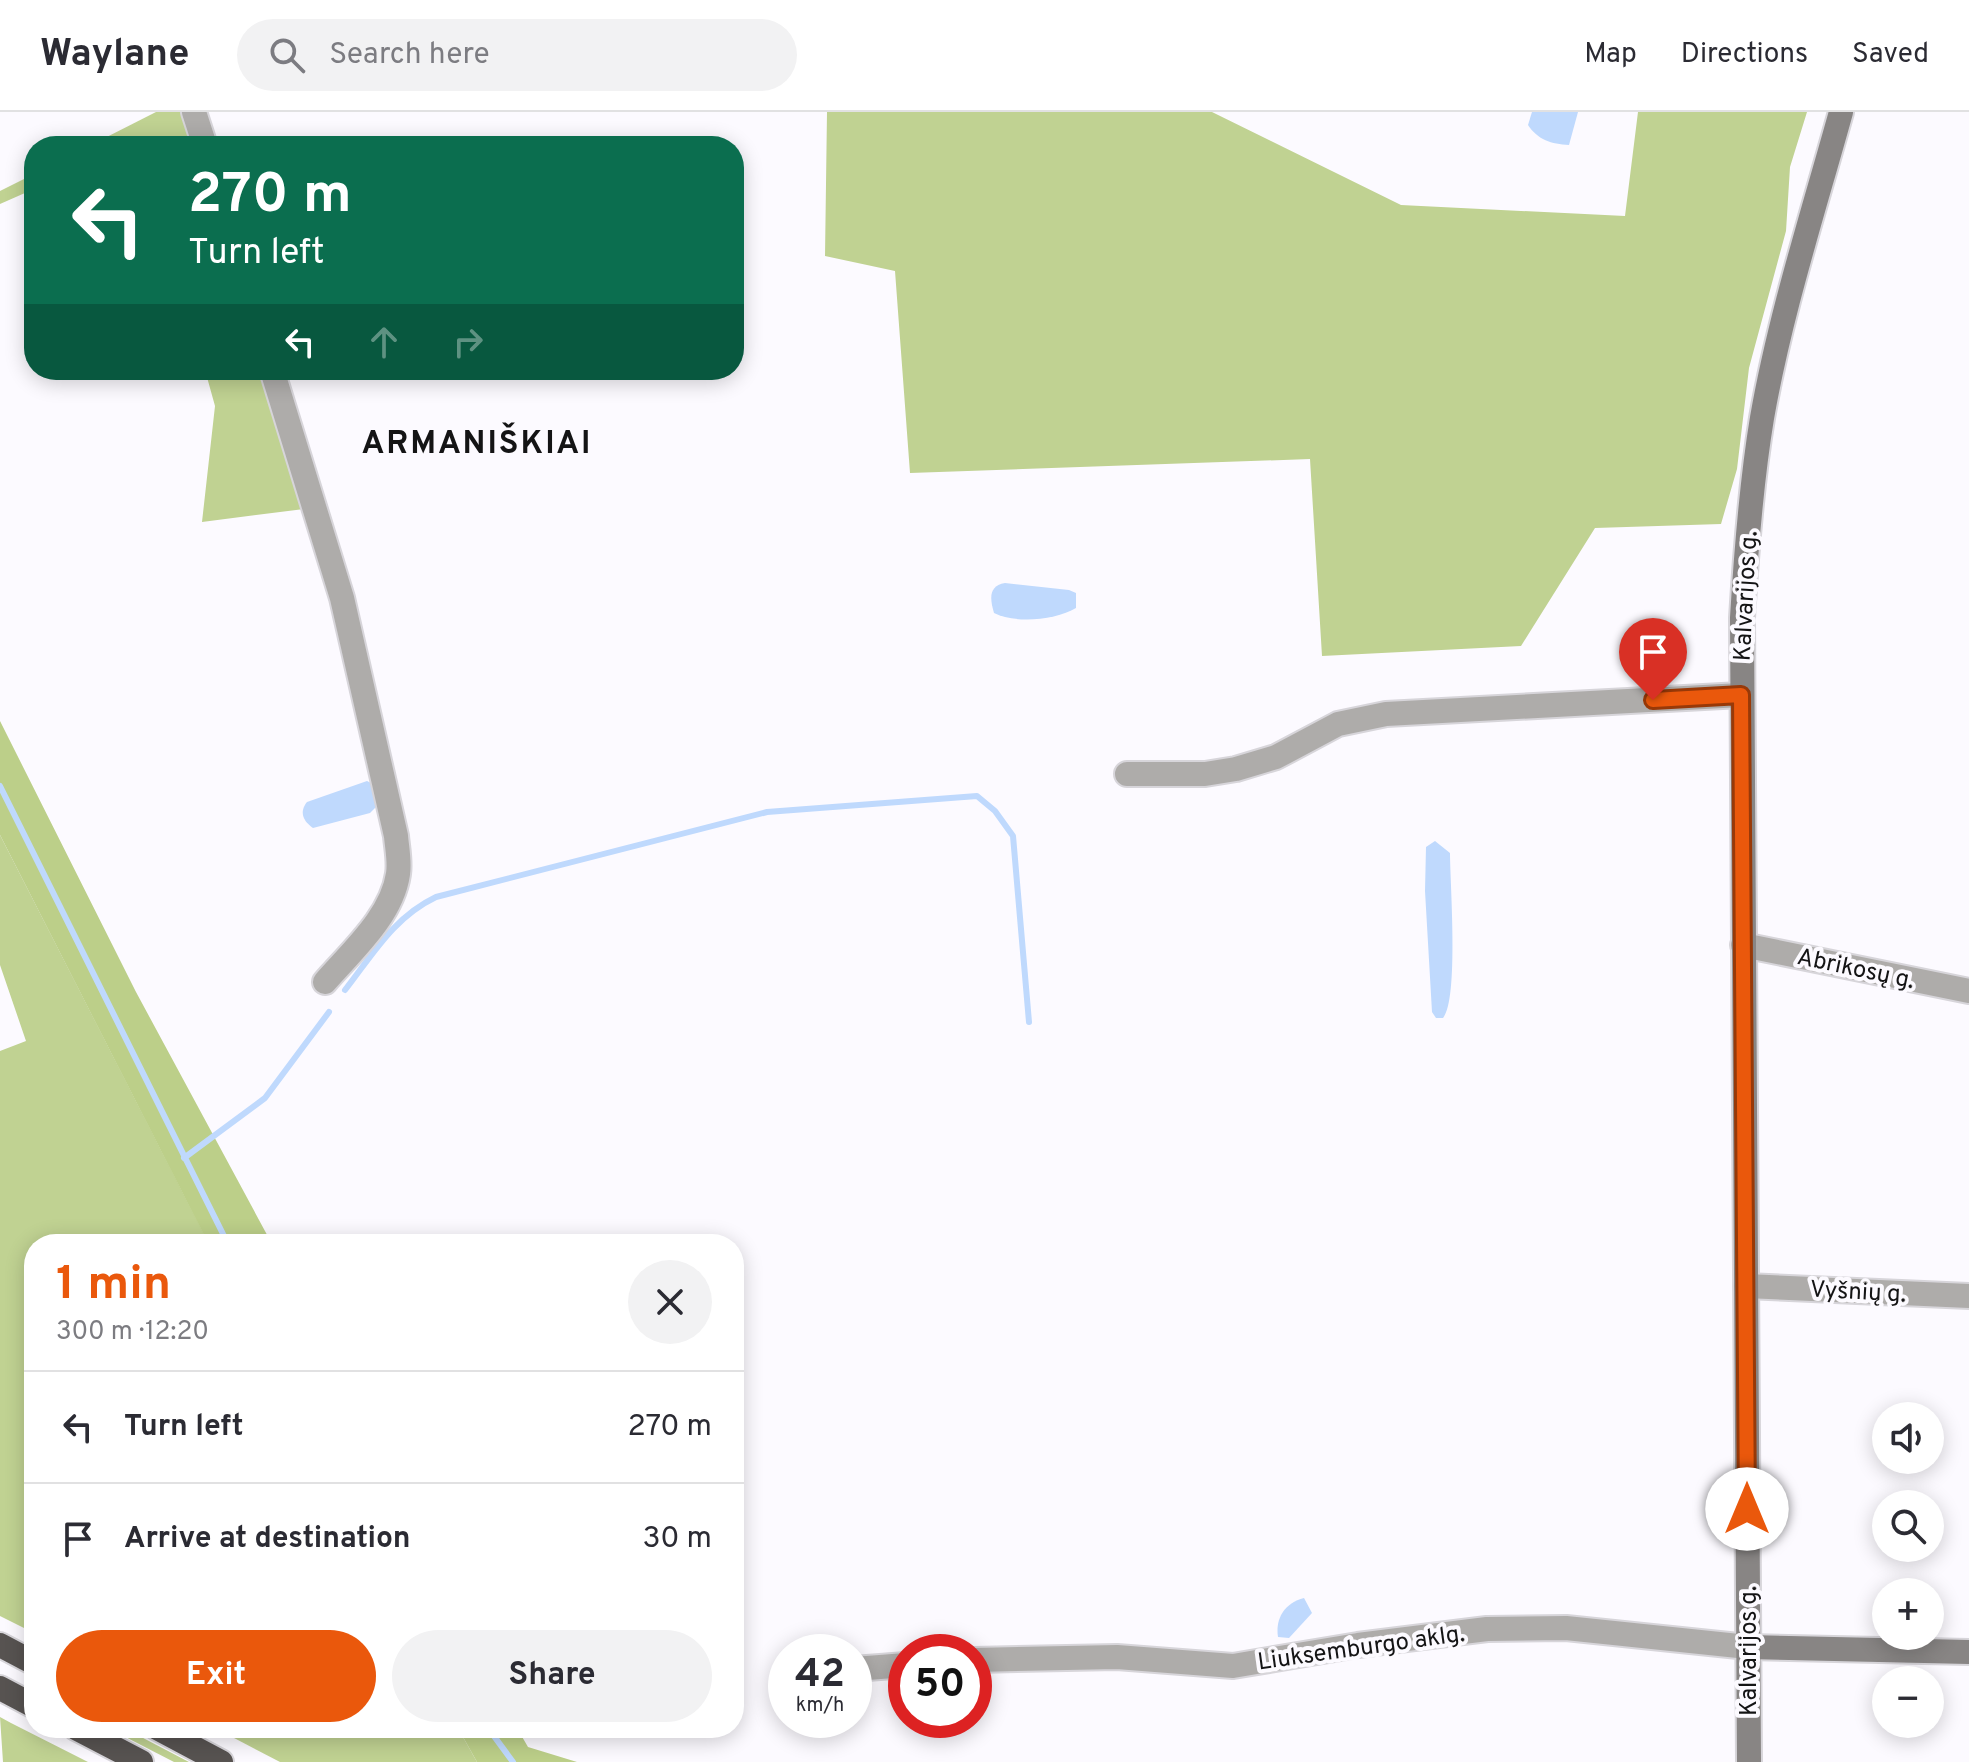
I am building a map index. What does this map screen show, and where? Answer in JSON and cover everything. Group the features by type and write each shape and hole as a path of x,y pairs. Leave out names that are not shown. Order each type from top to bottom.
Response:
{"highway":[{"path":"0,1645 24,1658"},
{"path":"0,1688 24,1701"},
{"path":"95,1738 141,1762"},
{"path":"176,1738 221,1762"}],"main road":[{"name":"Kalvarijos g.","path":"1749,1762 1741,695 1746,539 1762,419 1794,282 1841,112"},
{"path":"1748,1647 1969,1652"}],"street":[{"path":"194,112 202,136"},
{"path":"275,380 342,598 396,836 398,873 390,899 373,925 325,982"},
{"path":"1127,774 1205,774 1236,769 1276,757 1338,724 1386,714 1741,695"},
{"name":"Abrikosų g.","path":"1743,945 1969,991"},
{"name":"Vyšnių g.","path":"1746,1286 1969,1296"},
{"name":"Liuksemburgo aklg.","path":"992,1660 1117,1657 1233,1666 1358,1645 1487,1629 1566,1628 1748,1647"}],"green space":[{"path":"156,112 185,112 193,136 109,136"},
{"path":"827,112 1212,112 1401,205 1625,216 1638,112 1807,112 1790,167 1786,231 1749,368 1737,469 1721,524 1595,528 1521,646 1322,656 1310,459 910,473 895,271 825,256"},
{"path":"24,179 24,193 0,204 0,191"},
{"path":"208,380 265,380 304,509 202,522 215,406"},
{"path":"0,721 136,992 267,1234 203,1234 0,835"},
{"path":"0,835 204,1234 24,1234 24,1628 0,1616 0,1051 26,1041 0,965"},
{"path":"0,1717 24,1730 24,1738 41,1738 88,1762 3,1762"},
{"path":"127,1738 143,1738 189,1762 174,1762"},
{"path":"234,1738 464,1738 477,1762 280,1762"},
{"path":"464,1738 523,1738 528,1747 577,1762 477,1762"}],"water":[{"path":"1532,112 1578,112 1569,145 1551,142 1536,134 1528,125"},
{"path":"1005,583 1069,590 1076,593 1076,608 1035,619 1013,619 994,613 993,590"},
{"path":"367,781 373,784 379,804 370,813 313,828 305,819 303,809 307,802"},
{"path":"1435,841 1450,853 1452,965 1448,1007 1443,1018 1436,1018 1432,1012 1425,891 1426,847"},
{"path":"1304,1598 1312,1613 1289,1638 1278,1637 1278,1624 1283,1612"}],"waterway":[{"path":"0,786 223,1234"},
{"path":"345,990 396,926 436,897 767,812 977,796 995,811 1013,836 1029,1022"},
{"path":"184,1158 265,1098 329,1012"},
{"path":"495,1738 513,1762"}],"district":[{"name":"ARMANIŠKIAI","path":"477,442"}],"route":[{"path":"1653,700 1741,695 1747,1509"}]}
